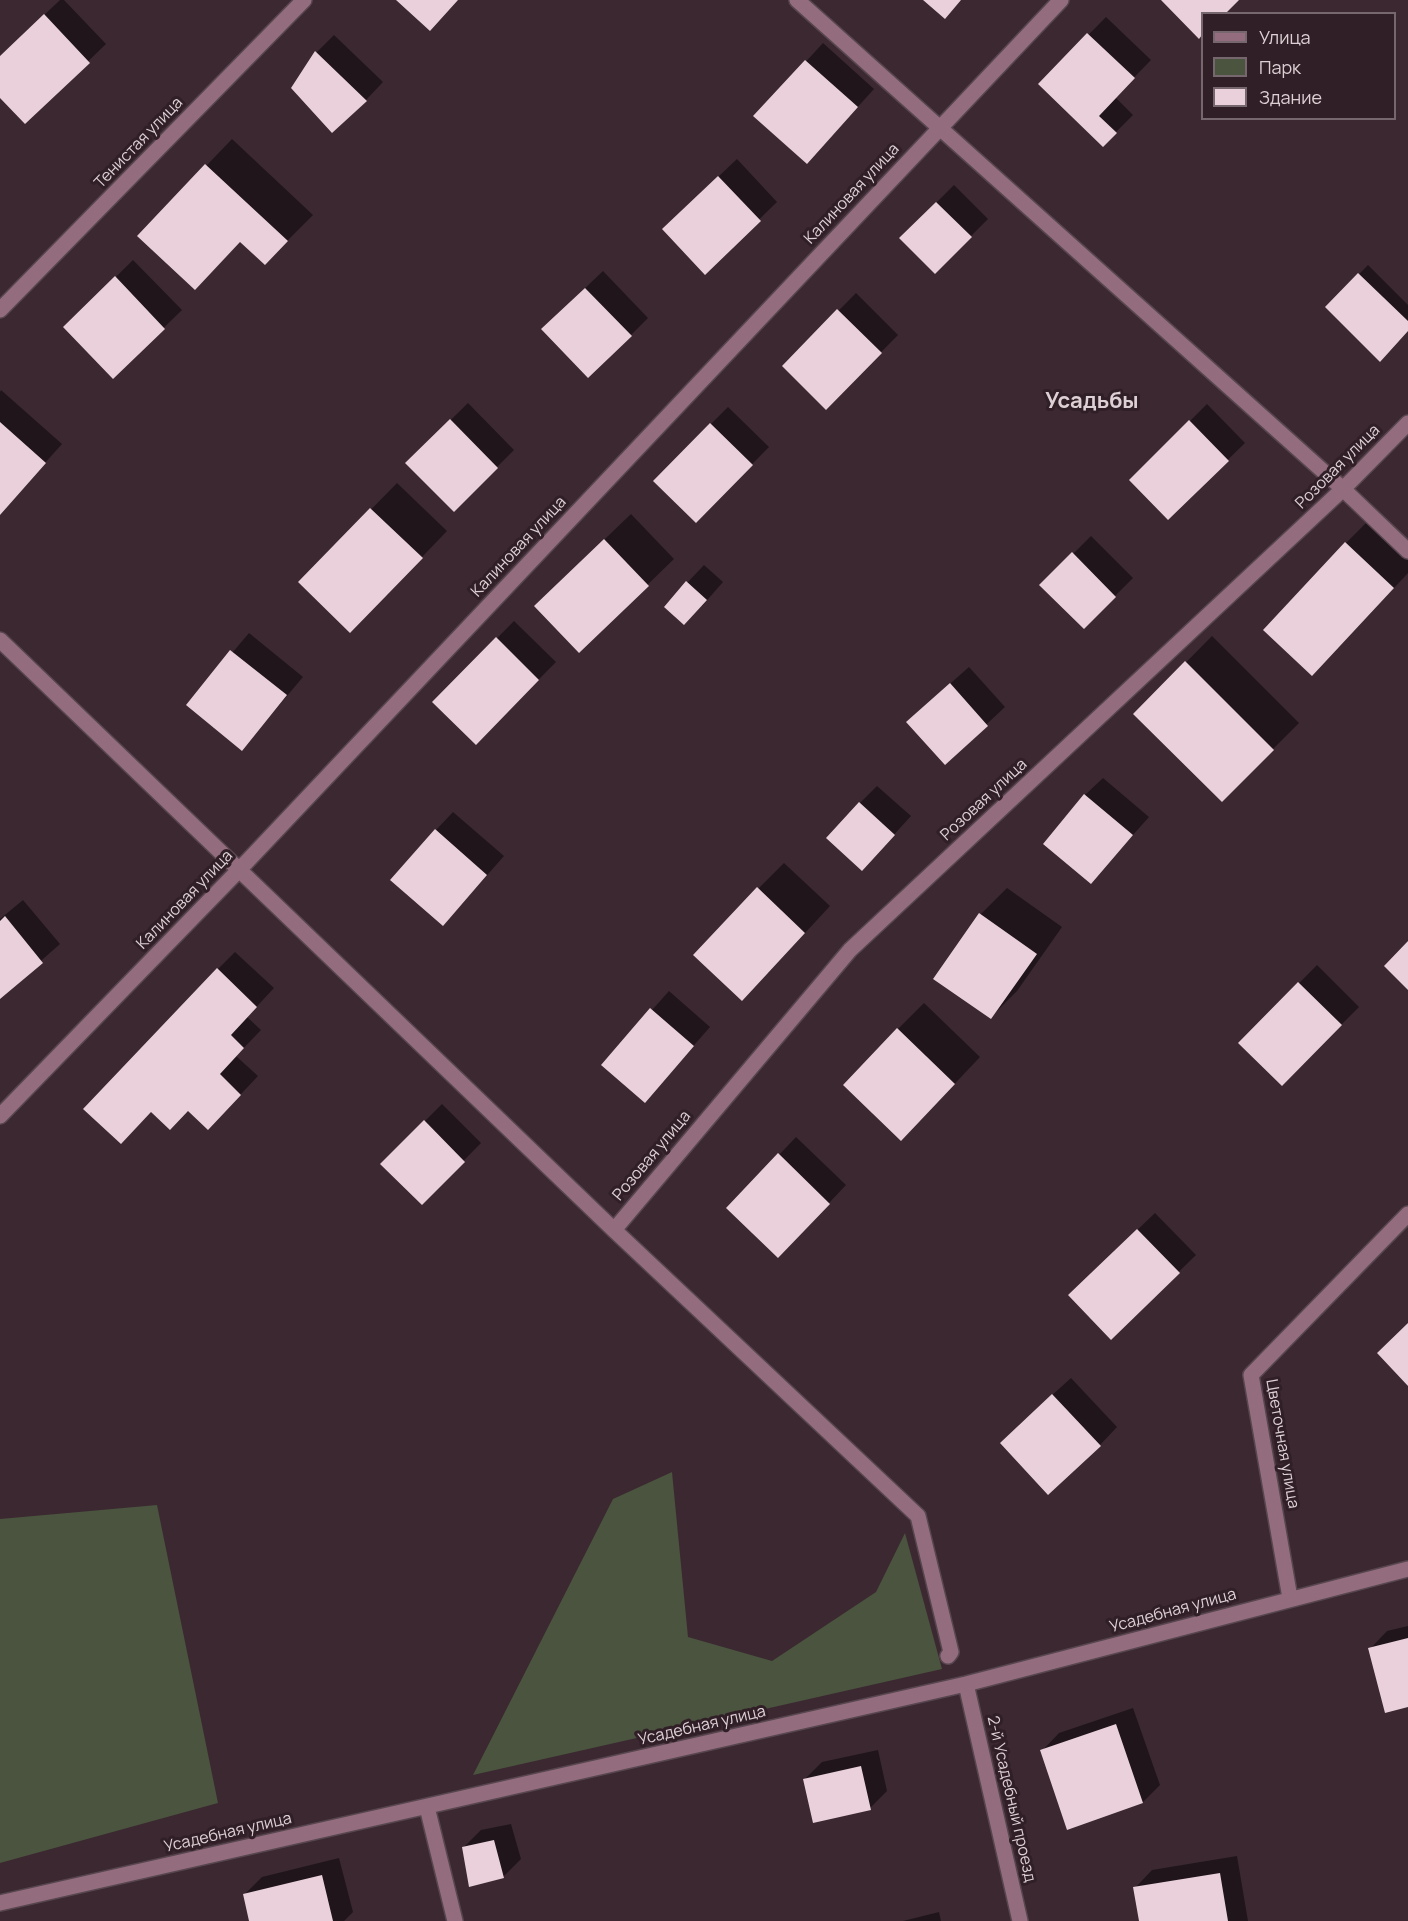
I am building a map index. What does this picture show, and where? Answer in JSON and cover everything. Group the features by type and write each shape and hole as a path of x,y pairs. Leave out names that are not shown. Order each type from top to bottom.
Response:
{"street":[{"name":"Тенистая улица","path":"0,310 304,0"},
{"path":"797,0 1343,489 1408,551"},
{"name":"Калиновая улица","path":"0,1116 239,870 1061,0"},
{"name":"Розовая улица","path":"614,1230 850,950 1343,489 1408,423"},
{"path":"0,640 614,1230 918,1516 951,1652 948,1656"},
{"name":"Цветочная улица","path":"1290,1598 1251,1375 1408,1214"},
{"name":"Усадебная улица","path":"0,1903 966,1684 1408,1569"},
{"name":"2-й Усадебный проезд","path":"966,1684 1020,1921"},
{"path":"427,1806 455,1921"}],"green space":[{"path":"672,1472 688,1637 772,1661 876,1592 905,1533 942,1669 473,1775 613,1499"},
{"path":"157,1505 218,1803 0,1863 0,1519"}],"building":[{"path":"396,0 458,0 430,31"},
{"path":"923,0 961,0 945,19"},
{"path":"1161,0 1239,0 1227,12 1201,12 1199,39"},
{"path":"44,14 90,63 25,124 0,98 0,56"},
{"path":"1087,33 1135,78 1099,116 1117,133 1103,147 1038,84"},
{"path":"315,51 367,101 332,133 291,88"},
{"path":"805,60 858,107 807,164 753,116"},
{"path":"205,164 288,241 265,265 240,242 195,290 137,236"},
{"path":"718,176 761,221 705,275 662,229"},
{"path":"936,202 972,237 935,274 899,238"},
{"path":"1358,273 1408,321 1408,331 1380,362 1325,307"},
{"path":"115,276 165,329 113,379 63,327"},
{"path":"585,288 632,336 588,378 541,329"},
{"path":"837,309 882,353 826,410 782,366"},
{"path":"450,419 498,468 454,512 405,463"},
{"path":"1189,420 1229,461 1168,520 1129,480"},
{"path":"0,422 46,463 0,515"},
{"path":"710,423 753,465 696,523 653,481"},
{"path":"370,508 423,558 350,633 298,582"},
{"path":"604,539 649,586 579,653 534,606"},
{"path":"1345,542 1394,588 1312,676 1263,630"},
{"path":"1072,552 1116,597 1084,629 1039,585"},
{"path":"686,581 707,600 684,625 664,607"},
{"path":"496,637 539,680 476,745 432,702"},
{"path":"230,650 287,695 242,751 186,705"},
{"path":"1185,661 1274,750 1222,802 1133,714"},
{"path":"950,683 988,726 945,765 906,722"},
{"path":"1084,794 1133,835 1091,884 1043,844"},
{"path":"859,802 895,835 862,871 826,838"},
{"path":"435,829 487,875 443,926 390,880"},
{"path":"757,887 805,933 742,1001 693,955"},
{"path":"979,913 1037,954 991,1019 933,979"},
{"path":"5,916 43,963 0,999 0,921"},
{"path":"1408,941 1408,990 1384,966"},
{"path":"217,968 257,1007 231,1035 244,1048 220,1074 241,1095 208,1130 188,1111 170,1130 151,1112 121,1144 83,1109"},
{"path":"1298,982 1342,1025 1282,1086 1238,1043"},
{"path":"650,1008 694,1046 645,1103 601,1065"},
{"path":"897,1028 955,1084 901,1141 843,1085"},
{"path":"424,1120 465,1162 422,1205 380,1164"},
{"path":"778,1153 830,1204 778,1258 726,1208"},
{"path":"1137,1229 1180,1273 1111,1340 1068,1295"},
{"path":"1408,1323 1408,1386 1377,1353"},
{"path":"1052,1394 1101,1446 1048,1495 1000,1443"},
{"path":"1408,1638 1408,1707 1385,1713 1368,1648"},
{"path":"1116,1724 1143,1803 1067,1830 1040,1750"},
{"path":"861,1766 871,1810 813,1823 803,1779"},
{"path":"494,1840 504,1878 469,1887 462,1847"},
{"path":"1220,1873 1228,1921 1139,1921 1133,1887"},
{"path":"322,1875 333,1921 249,1921 243,1894"}],"district":[{"name":"Усадьбы","path":"1092,402"}]}
